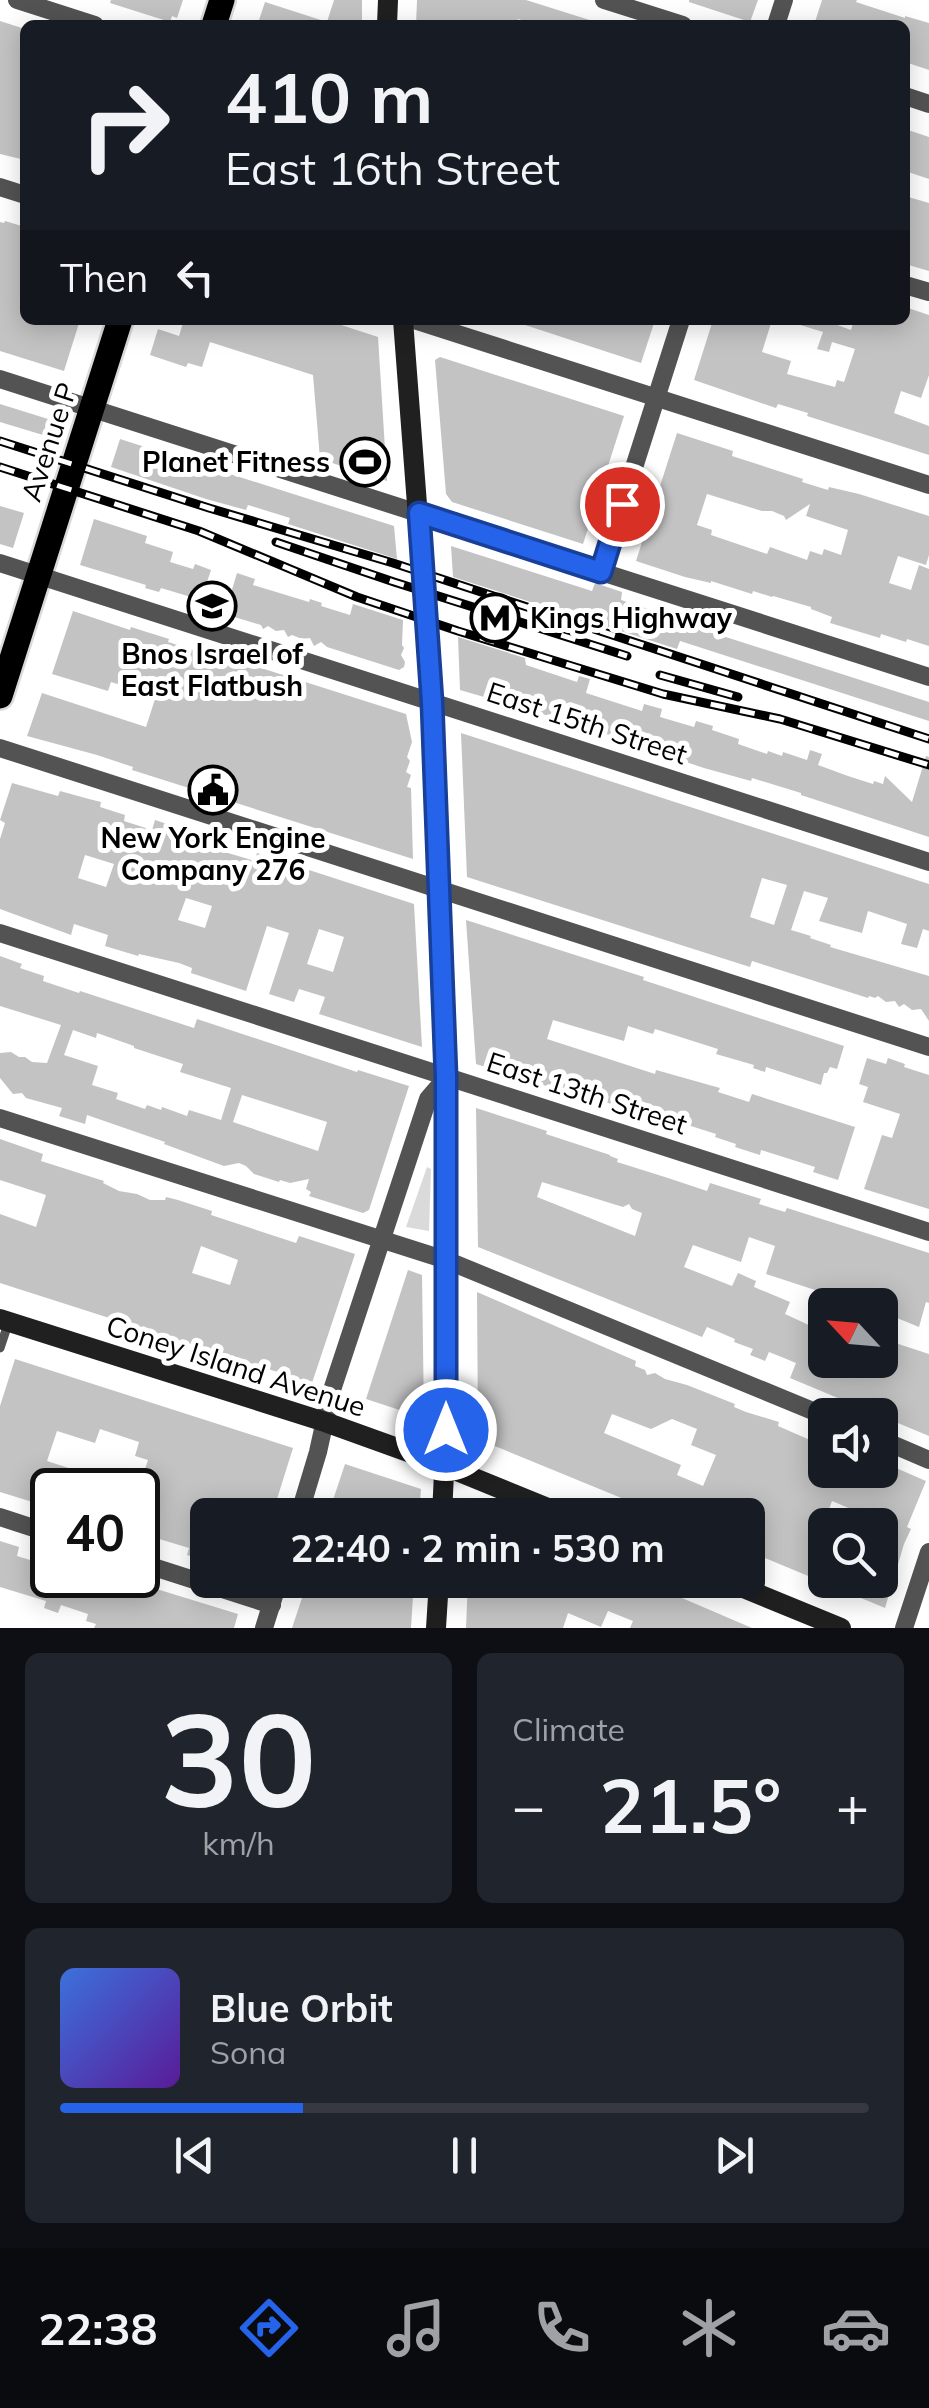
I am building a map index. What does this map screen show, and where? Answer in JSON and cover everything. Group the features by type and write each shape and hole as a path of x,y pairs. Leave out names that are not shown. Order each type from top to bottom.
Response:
{"main road":[{"name":"Avenue P","path":"0,696 118,325"}],"street":[{"path":"17,0 79,20"},
{"path":"604,0 667,20"},
{"path":"403,325 432,702 440,890 446,1077 443,1498"},
{"path":"430,325 929,484"},
{"path":"601,572 680,325"},
{"path":"0,379 929,677"},
{"name":"East 15th Street","path":"0,564 929,862"},
{"path":"0,748 929,1047"},
{"name":"East 13th Street","path":"0,933 929,1232"},
{"path":"304,1498 331,1393 428,1099 446,1077"},
{"path":"0,1118 446,1260 808,1409"},
{"name":"Coney Island Avenue","path":"4,1320 325,1422 524,1498"},
{"path":"898,1447 929,1460"},
{"path":"0,1517 30,1527"},
{"path":"904,1628 929,1552"},
{"path":"160,1569 272,1605"},
{"path":"765,1597 841,1628"},
{"path":"264,1628 274,1598"},
{"path":"436,1628 437,1598"}],"lane":[{"path":"0,1348 4,1320"}],"shaded area":[{"path":"427,1167 431,1169 429,1231 406,1227"}],"building":[{"path":"183,0 177,18 172,16 171,20 110,3"},
{"path":"334,0 362,0 362,20 328,20"},
{"path":"417,0 526,0 590,20 518,19 416,20"},
{"path":"689,0 758,0 751,20"},
{"path":"822,0 857,0 929,23 929,70 910,64 910,20 816,20"},
{"path":"265,2 321,20 259,20"},
{"path":"0,21 20,27 20,159 0,154"},
{"path":"910,131 929,137 929,179 910,173"},
{"path":"910,197 929,203 929,271 910,265"},
{"path":"0,222 20,226 20,325 78,325 64,371 0,351"},
{"path":"910,309 929,315 929,375 921,398 901,391 894,413 929,426 929,455 807,416 808,413 778,404 776,408 694,380 711,325 770,325 762,352 791,361 787,374 835,387 837,380 844,382 855,349 832,342 829,352 817,349 823,332 800,325 837,325 851,330 852,325 910,325"},
{"path":"182,325 341,325 378,337 387,481 320,459 313,375 210,342 202,367 188,363 186,367 150,355 158,329 179,336"},
{"path":"525,325 653,325 641,363"},
{"path":"440,357 624,416 583,544 452,502 446,494 435,360"},
{"path":"0,404 48,419 43,435 0,422"},
{"path":"677,433 733,451 732,456 803,479 802,482 859,494 929,516 926,565 898,556 889,583 911,590 919,565 929,569 929,646 881,634 880,638 830,623 832,617 811,607 685,577 636,561","holes":["707,494 772,511 786,520 810,504 806,516 848,530 841,555 824,549 822,555 810,551 807,560 770,547 767,554 711,535 712,530 697,525"]},
{"path":"120,439 394,526 397,559 288,524 290,518 248,505 246,510 206,499 111,467"},
{"path":"0,506 24,513 13,548 0,544"},
{"path":"94,519 147,536 145,543 173,552 170,562 211,570 201,600 161,588 159,592 145,588 146,585 80,565"},
{"path":"451,546 592,591 595,583 622,592 621,600 686,621 685,624 929,702 929,721 680,641 677,649 453,577"},
{"path":"237,573 255,579 253,585 309,602 310,599 350,615 353,604 403,620 404,667 399,670 321,642 314,646 310,638 288,637 284,630 268,626 263,629 261,625 221,613"},
{"path":"73,611 406,714 412,742 406,772 411,775 407,787 411,788 413,859 132,770 133,767 97,755 27,736 42,693 146,727 156,696 111,682 108,691 52,674"},
{"path":"458,637 525,658 526,665 577,682 579,676 590,679 586,693 642,711 644,704 662,709 660,717 694,727 696,721 713,726 712,730 739,739 738,744 767,754 768,751 782,756 783,752 807,760 810,750 822,754 818,765 848,776 883,784 885,776 912,802 926,756 929,757 929,837 801,793 704,768 590,728 460,690"},
{"path":"461,733 929,884 929,931 923,929 917,948 901,944 907,924 868,911 862,933 819,921 828,898 804,891 791,930 830,947 929,976 929,1021 921,1009 912,1010 904,1004 899,1007 895,1001 886,1002 878,996 868,998 752,961 750,967 467,877","holes":["762,878 787,885 774,925 750,917"]},
{"path":"12,783 58,796 60,791 101,802 100,807 125,815 124,821 152,830 155,820 179,828 177,835 228,853 255,861 257,853 283,861 280,869 306,878 309,870 414,904 422,1047 319,1014 325,997 299,989 294,1002 269,994 289,933 267,926 246,991 191,973 192,968 179,963 105,946 108,935 74,924 71,935 0,909 0,839 5,823 0,820","holes":["85,855 114,864 106,887 78,878","186,898 212,906 205,928 178,920","319,929 344,937 333,972 307,964"]},
{"path":"466,920 844,1046 837,1069 830,1067 824,1073 821,1085 766,1067 765,1072 753,1068 754,1065 716,1054 718,1049 655,1029 653,1034 628,1026 624,1041 553,1020 547,1039 655,1074 656,1070 720,1088 718,1092 749,1102 752,1094 855,1127 838,1180 813,1172 815,1167 761,1150 760,1155 735,1147 736,1144 715,1137 716,1134 476,1064"},
{"path":"0,956 44,976 43,981 79,993 194,1028 197,1019 409,1086 369,1210 363,1213 309,1196 309,1179 279,1182 254,1174 239,1163 224,1166 87,1115 85,1124 59,1116 62,1108 26,1098 22,1093 13,1094 0,1078 0,1053 11,1052 32,1062 47,1063 61,1025 0,1006","holes":["73,1030 96,1038 97,1033 134,1046 183,1064 180,1072 231,1088 221,1120 189,1110 187,1116 162,1107 161,1110 147,1105 145,1109 116,1099 118,1093 92,1085 98,1066 64,1055","242,1095 327,1122 318,1151 233,1122"]},
{"path":"867,1058 886,1064 888,1058 929,1075 929,1209 864,1189 882,1135 892,1138 900,1114 863,1102 868,1087 859,1084"},
{"path":"476,1108 610,1155 617,1162 707,1191 710,1183 761,1199 759,1204 785,1212 787,1208 929,1253 929,1303 926,1302 919,1327 898,1318 898,1288 809,1288 766,1274 775,1246 749,1237 741,1262 693,1245 684,1267 732,1286 738,1273 756,1281 754,1287 790,1302 785,1314 808,1325 808,1378 898,1378 898,1344 929,1354 929,1436 898,1423 898,1398 838,1398 790,1378 796,1363 769,1352 765,1361 750,1355 753,1349 707,1327 702,1337 478,1247","holes":["542,1182 623,1207 629,1204 642,1213 635,1236 537,1197"]},
{"path":"0,1139 43,1154 41,1161 104,1181 119,1191 150,1200 178,1200 296,1243 299,1236 355,1254 312,1383 0,1283 0,1214 36,1227 46,1195 0,1180","holes":["201,1246 238,1260 230,1285 192,1273"]},
{"path":"408,1270 422,1275 424,1418 366,1399"},
{"path":"477,1292 636,1361 635,1366 647,1375 655,1373 735,1404 734,1407 779,1422 778,1426 808,1439 808,1488 898,1488 898,1469 926,1481 907,1527 911,1529 898,1564 898,1508 849,1508 832,1501 829,1508 808,1508 808,1576 765,1558 765,1498 621,1498 485,1442 478,1432","holes":["612,1414 651,1429 672,1419 697,1429 691,1445 716,1455 703,1486 677,1475 681,1465 604,1433"]},
{"path":"15,1359 293,1448 277,1498 190,1498 190,1556 189,1548 160,1539 160,1468 145,1468 148,1460 135,1456 139,1442 100,1429 95,1443 57,1431 47,1461 69,1468 30,1468 30,1501 0,1492 0,1406"},
{"path":"345,1464 421,1489 420,1498 334,1498"},
{"path":"0,1541 19,1547 17,1556 30,1560 30,1596 0,1587"},
{"path":"160,1590 238,1614 234,1628 94,1628 96,1624 86,1621 88,1614 61,1605 58,1613 44,1608 46,1601 36,1598 160,1598"},
{"path":"302,1598 413,1598 411,1628 292,1628"},
{"path":"467,1598 682,1598 752,1628 630,1628 633,1621 608,1611 601,1627 568,1613 563,1628 466,1628"},
{"path":"861,1598 888,1598 885,1608"}],"railway":[{"path":"0,441 393,563 929,739"},
{"path":"0,467 199,531 357,597 458,631 663,694 780,719 929,765"},
{"path":"276,542 627,656"},
{"path":"660,675 738,697"}],"place":[{"name":"Planet Fitness","path":"365,462"},
{"name":"Bnos Israel of East Flatbush","path":"212,606"},
{"name":"Kings Highway","path":"495,618"},
{"name":"New York Engine Company 276","path":"213,790"}],"route":[{"path":"446,1430 446,1077 432,702 419,513 601,572 622,504"}]}
